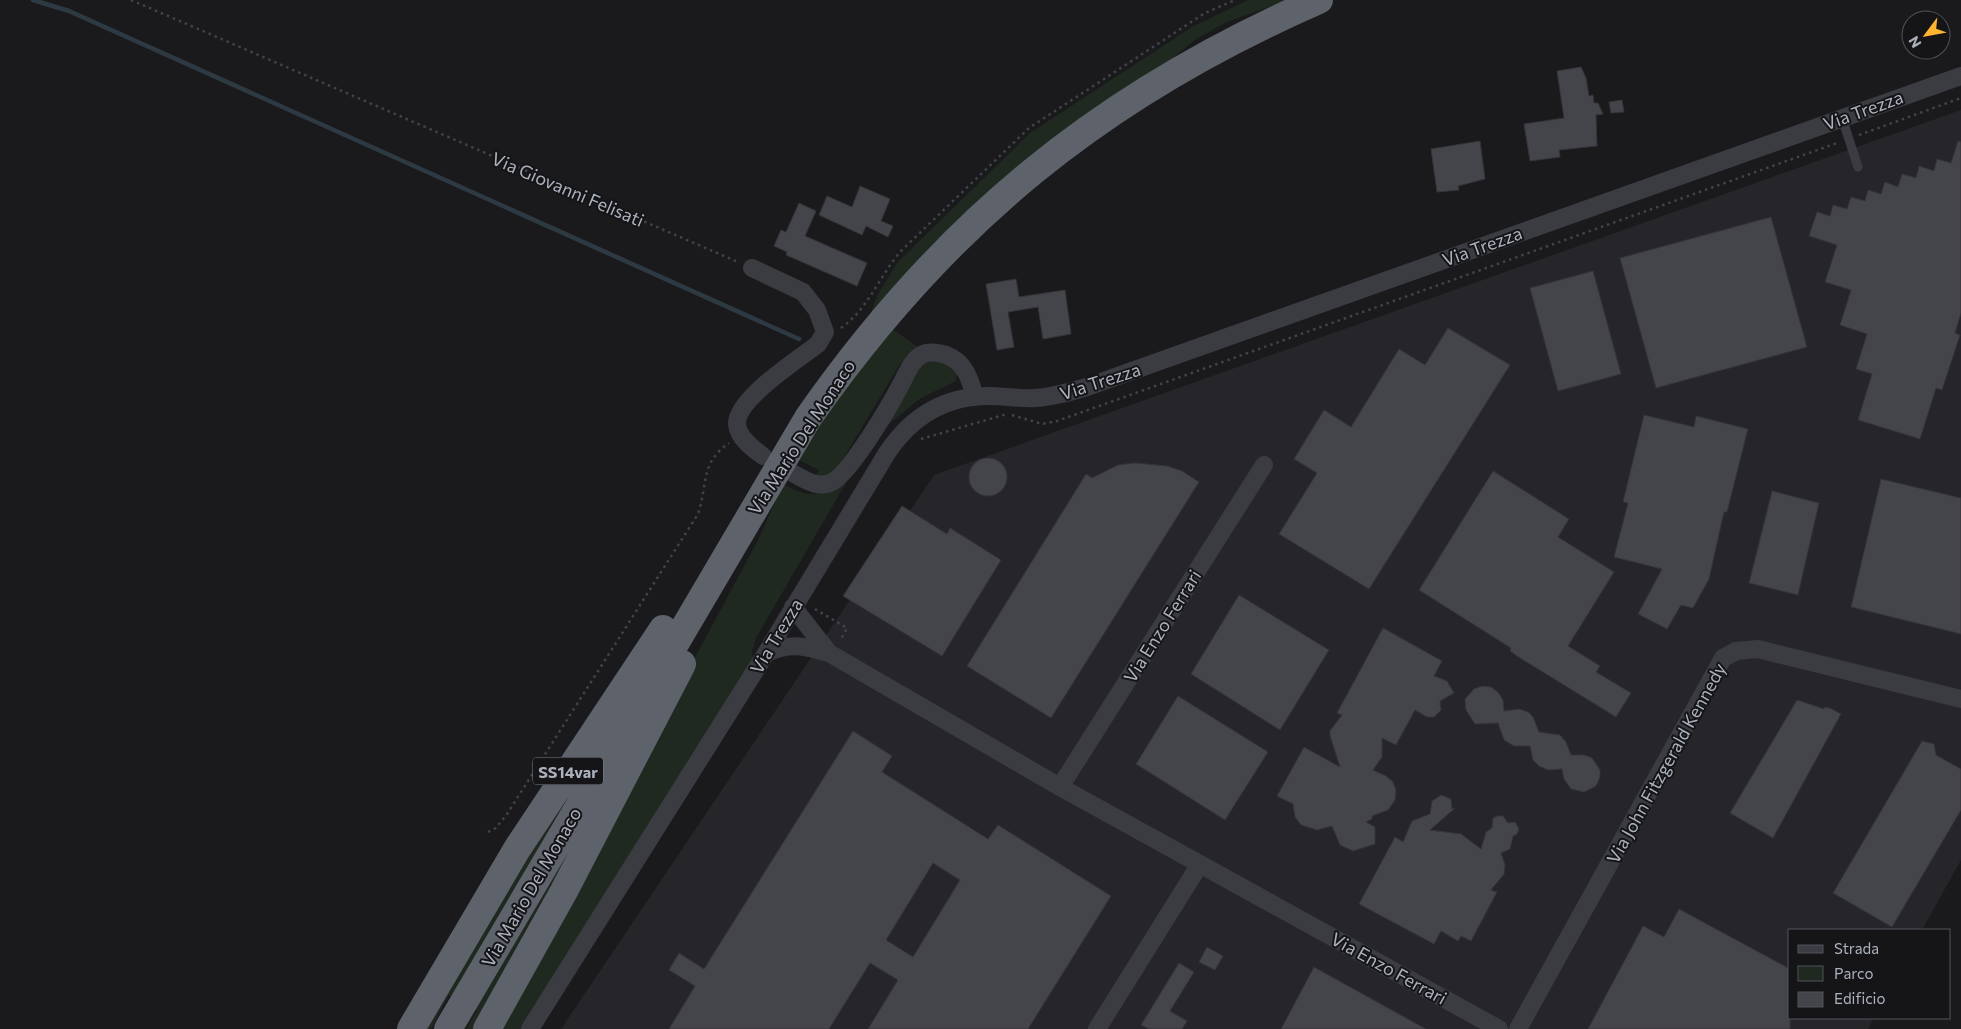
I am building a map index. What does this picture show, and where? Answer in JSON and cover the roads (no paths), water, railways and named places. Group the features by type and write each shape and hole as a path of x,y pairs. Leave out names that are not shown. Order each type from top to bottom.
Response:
{"highway":[{"name":"Via Mario Del Monaco","path":"448,1029 808,418 848,362 932,264 996,201 1064,146 1153,84 1238,37 1319,0"},
{"name":"SS14var","path":"411,1029 517,849 576,759 702,572 744,526"},
{"name":"SS14var","path":"487,1029 564,891 666,695 710,607 744,526"}],"street":[{"name":"Via Trezza","path":"530,1029 767,653 874,475 906,428 935,408 975,397 1034,398 1087,387 1961,76"},
{"path":"752,268 803,292 818,310 825,332 818,344 750,398 739,413 737,424 741,436 751,448 763,456"},
{"path":"794,474 816,485 829,484 838,478 849,466 894,396 913,362 924,354 931,352 948,356 960,364 969,375 975,397"},
{"name":"Via Enzo Ferrari","path":"1060,787 1264,465"},
{"name":"Via Enzo Ferrari","path":"793,607 830,654"},
{"path":"784,624 809,627"},
{"name":"Via Enzo Ferrari","path":"784,624 792,636 807,648"},
{"name":"Via Enzo Ferrari","path":"767,653 782,646 807,648 830,654 1060,787 1499,1029"},
{"name":"Via John Fitzgerald Kennedy","path":"1518,1029 1723,658 1736,651 1758,649 1961,699"},
{"path":"1097,1029 1200,864"}],"lane":[{"path":"1842,118 1858,167"}],"waterway":[{"path":"33,0 69,11 799,339"}]}
